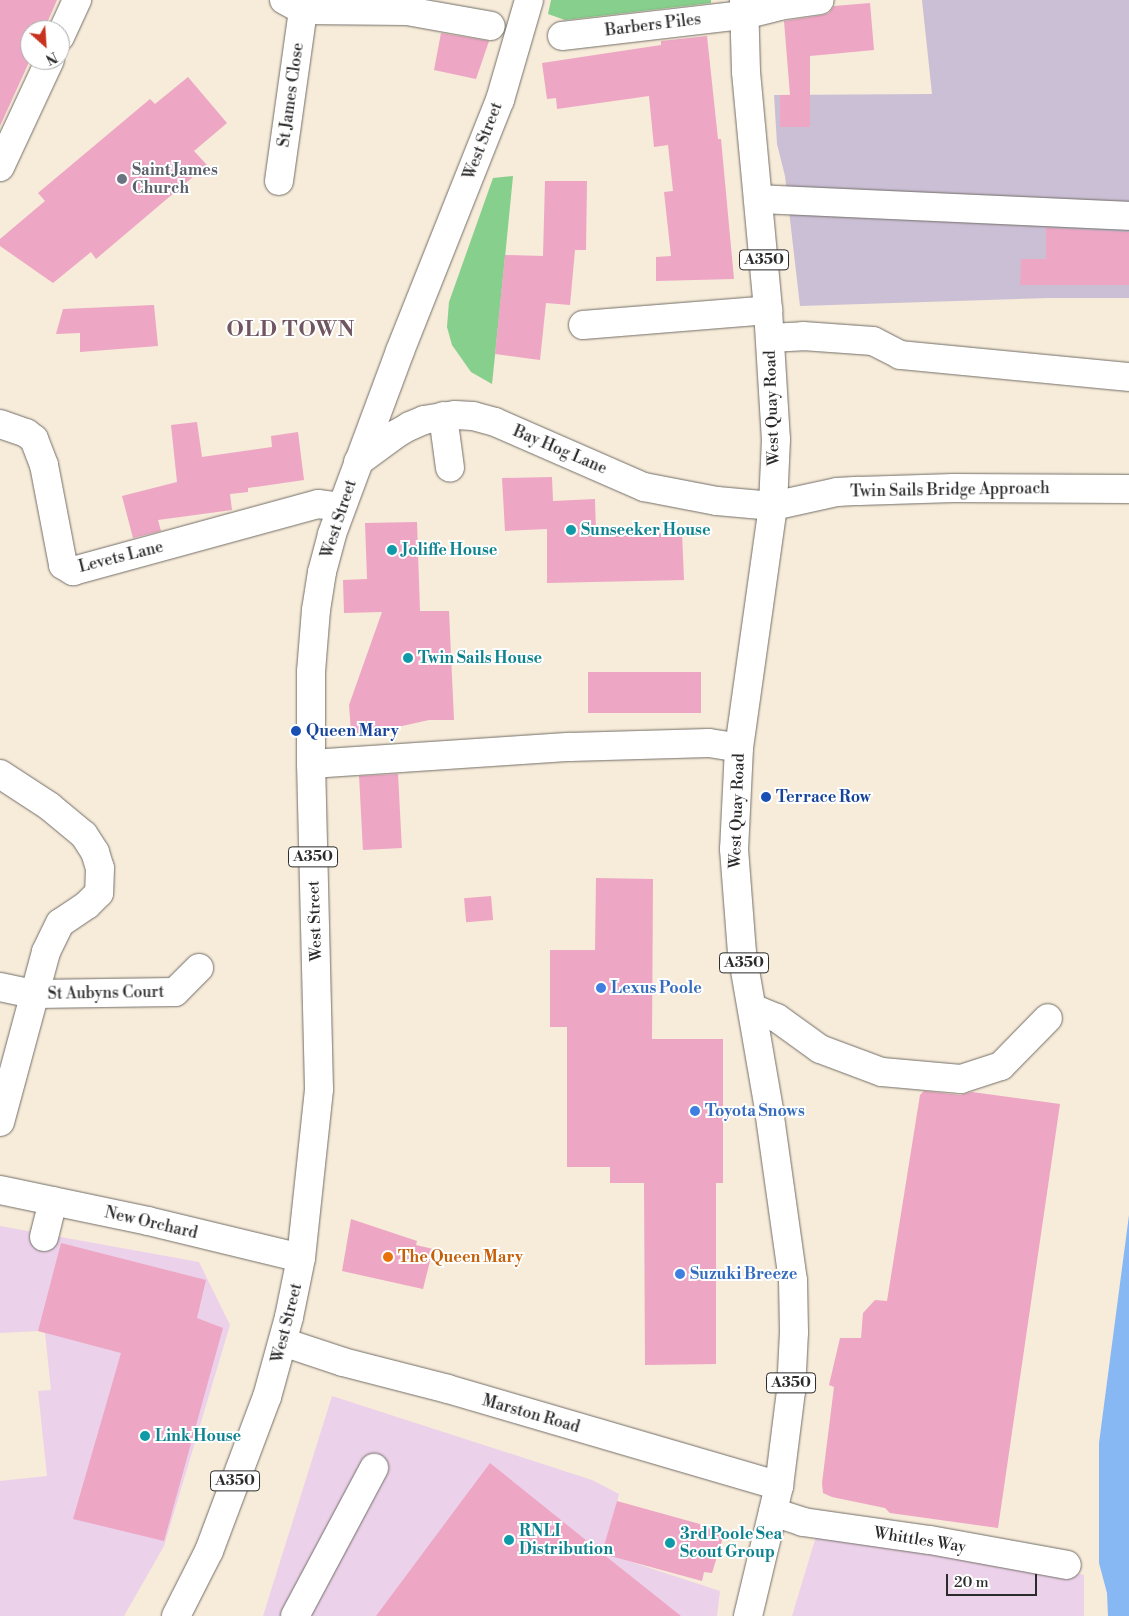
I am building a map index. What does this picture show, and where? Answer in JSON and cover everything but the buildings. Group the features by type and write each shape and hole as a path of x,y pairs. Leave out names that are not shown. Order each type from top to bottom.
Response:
{"main road":[{"path":"68,20 77,0"},
{"name":"West Street","path":"176,1616 209,1551 267,1397 283,1342 301,1258 319,1090 311,764 311,672 316,610 322,572 341,507 500,100 530,0"},
{"name":"Barbers Piles","path":"562,36 744,8 779,6 820,0"},
{"path":"298,3 407,11 491,26"},
{"name":"St James Close","path":"279,181 298,3"},
{"name":"West Quay Road","path":"744,8 746,72 768,310 776,439 773,506 739,748 735,801 735,873 742,952 793,1280 794,1332 791,1391 779,1486 748,1616"},
{"path":"0,167 45,70"},
{"path":"758,199 1129,216"},
{"path":"583,325 768,310"},
{"path":"770,338 803,336 872,341 900,355 1129,377"},
{"path":"443,416 450,468"},
{"name":"Bay Hog Lane","path":"358,462 396,434 424,420 443,416 473,416 495,422 644,486 695,498 773,506"},
{"name":"Levets Lane","path":"0,424 26,433 34,439 44,465 62,565 73,571 318,504 341,507"},
{"name":"Twin Sails Bridge Approach","path":"773,506 837,492 859,490 954,488 1129,489"},
{"path":"311,764 570,747 709,743 739,748"},
{"name":"St Aubyns Court","path":"0,774 49,806 84,835 95,852 100,868 98,893 87,905 60,924 46,952 0,1122"},
{"name":"St Aubyns Court","path":"0,987 34,994 174,992 199,968"},
{"path":"752,1008 777,1018 820,1049 882,1072 961,1079 1001,1066 1048,1018"},
{"name":"New Orchard","path":"0,1190 301,1258"},
{"path":"44,1237 52,1201"},
{"name":"Marston Road","path":"283,1342 343,1362 448,1389 779,1486"},
{"path":"295,1616 374,1468"},
{"name":"Whittles Way","path":"773,1512 803,1522 930,1540 1067,1566"}],"shaded area":[{"path":"922,0 1129,0 1129,298 1048,298 800,306 785,176 777,144 774,95 932,94"},
{"path":"0,1226 199,1262 230,1325 164,1546 124,1616 0,1616 0,1481 47,1476 38,1391 51,1390 45,1333 38,1331 0,1333"},
{"path":"332,1396 592,1480 619,1494 604,1553 720,1591 717,1616 263,1616"},
{"path":"817,1533 1084,1575 1084,1616 792,1616"}],"green space":[{"path":"551,0 711,0 711,3 565,20 548,14"},
{"path":"513,176 492,384 471,372 452,345 447,327 449,302 493,178"}],"water":[{"path":"1129,1215 1129,1616 1108,1616 1107,1593 1099,1563 1099,1443"}],"place":[{"name":"Saint James Church","path":"122,179"},
{"name":"Sunseeker House","path":"571,530"},
{"name":"Joliffe House","path":"392,550"},
{"name":"Twin Sails House","path":"408,658"},
{"name":"Queen Mary","path":"296,731"},
{"name":"Terrace Row","path":"766,797"},
{"name":"Lexus Poole","path":"601,988"},
{"name":"Toyota Snows","path":"695,1111"},
{"name":"The Queen Mary","path":"388,1257"},
{"name":"Suzuki Breeze","path":"680,1274"},
{"name":"Link House","path":"145,1436"},
{"name":"RNLI Distribution","path":"509,1540"},
{"name":"3rd Poole Sea Scout Group","path":"670,1543"}],"district":[{"name":"OLD TOWN","path":"291,330"}]}
